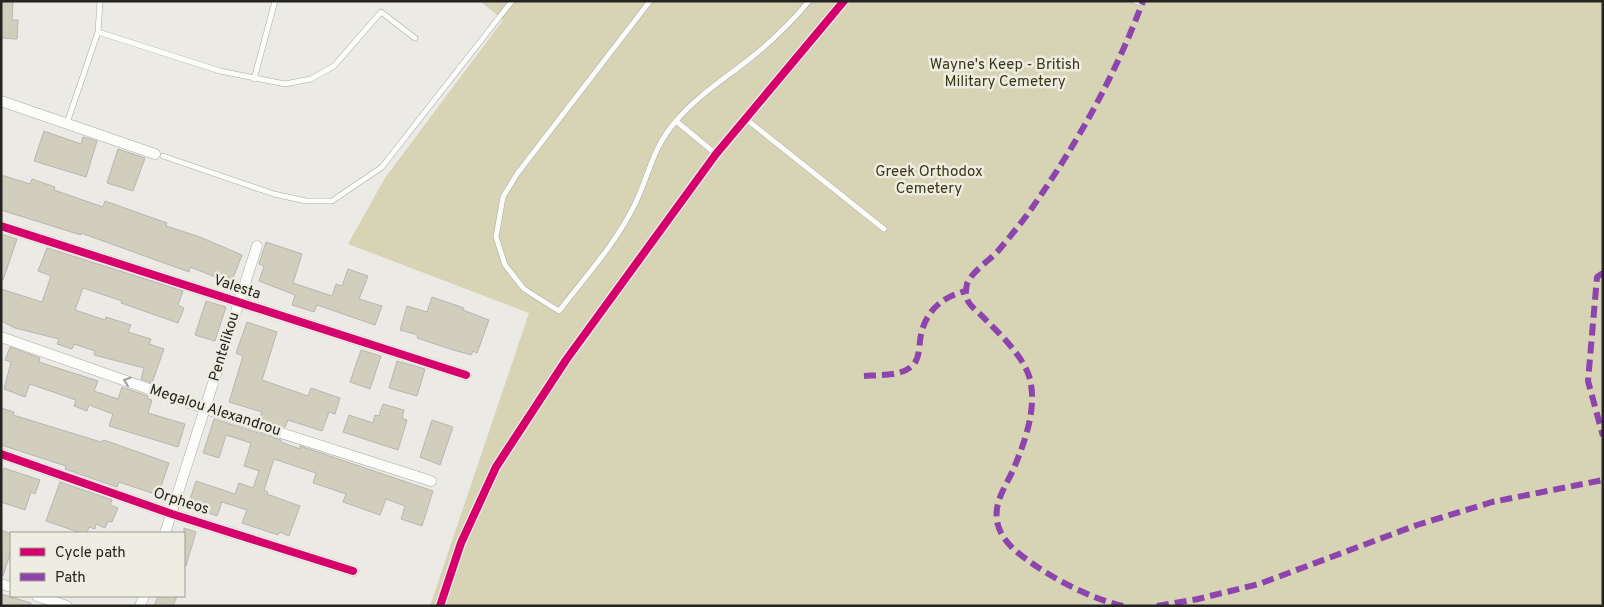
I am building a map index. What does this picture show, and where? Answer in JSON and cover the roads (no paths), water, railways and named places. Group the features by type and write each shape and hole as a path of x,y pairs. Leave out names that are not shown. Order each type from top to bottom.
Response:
{"street":[{"path":"440,606 461,543 496,467 566,360 716,154 844,1"},
{"path":"1,101 159,155"},
{"name":"Valesta","path":"1,226 239,304 466,375"},
{"name":"Pentelikou","path":"165,532 206,409 256,246"},
{"name":"Megalou Alexandrou","path":"1,337 206,409 431,481"},
{"name":"Orpheos","path":"1,454 172,514 354,571"},
{"path":"40,597 67,606"}],"lane":[{"path":"67,123 98,32 100,1"},
{"path":"254,79 274,1"},
{"path":"159,155 274,194 306,201 332,201 382,167 512,1"},
{"path":"650,1 517,174 503,197 496,237 505,265 524,289 559,311 618,235 636,202 658,145 676,121 697,98 752,57 791,23 809,1"},
{"path":"1135,1 1143,3"},
{"path":"98,32 220,72 285,84 311,79 334,66 381,12 415,38"},
{"path":"746,119 884,229"},
{"path":"676,121 716,154"}],"park label":[{"name":"Wayne's Keep - British Military Cemetery","path":"1005,74"},
{"name":"Greek Orthodox Cemetery","path":"929,180"}]}
